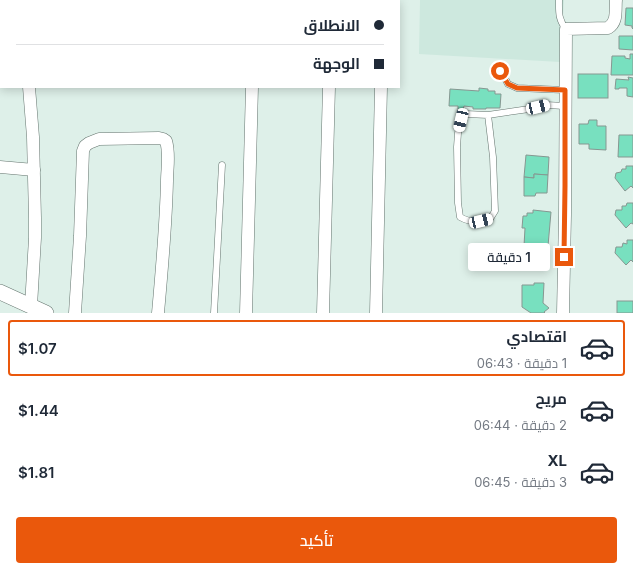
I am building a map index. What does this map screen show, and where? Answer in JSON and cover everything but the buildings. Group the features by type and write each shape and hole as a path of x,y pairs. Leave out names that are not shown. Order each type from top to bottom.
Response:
{"street":[{"path":"563,313 566,29 608,28 613,25 615,19 616,0"},
{"path":"28,88 33,131 35,238 31,306"},
{"path":"246,313 252,88"},
{"path":"323,313 329,88"},
{"path":"376,313 381,88"},
{"path":"75,313 83,151 85,146 99,139 159,138 166,141 168,151 164,249 158,313"},
{"path":"0,167 34,170"},
{"path":"0,292 46,313"}],"lane":[{"path":"559,0 559,17 566,29"},
{"path":"500,71 508,84 517,88 565,90"},
{"path":"488,115 493,157 495,211 490,219 481,221 467,221 460,217 458,203 457,147 461,120 466,114 488,115 546,105 565,106"},
{"path":"214,313 222,165"}],"shaded area":[{"path":"420,0 564,0 560,62 419,54"}],"route":[{"path":"500,71 508,84 517,88 565,90 564,257"}]}
